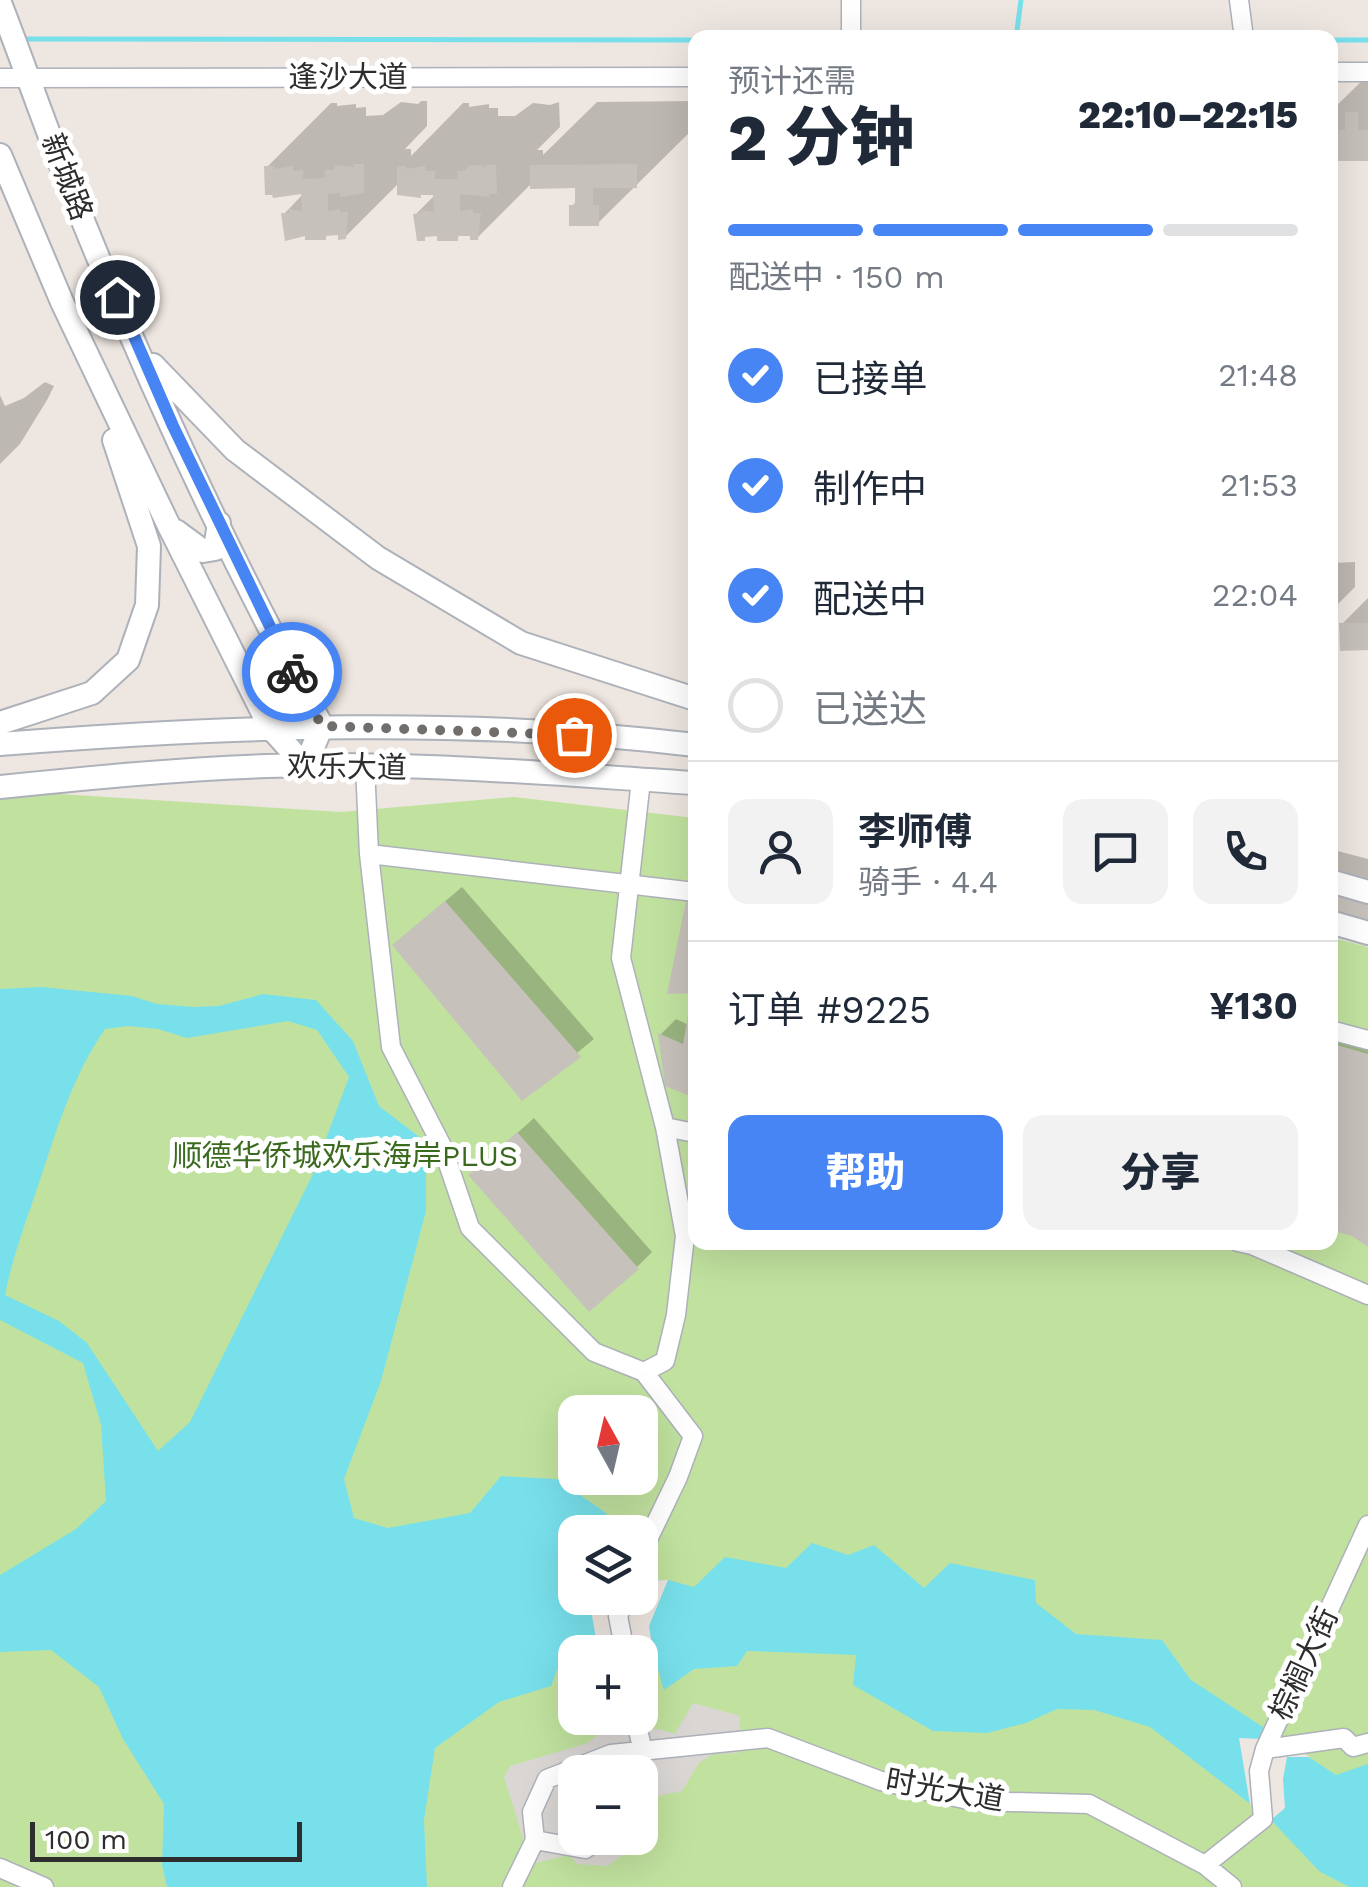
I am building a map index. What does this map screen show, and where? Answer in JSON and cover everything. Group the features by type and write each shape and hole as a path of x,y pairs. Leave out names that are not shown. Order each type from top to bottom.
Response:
{"street":[{"path":"1239,0 1244,29"},
{"name":"新城路","path":"0,4 73,196 141,352 219,523 322,726"},
{"path":"851,4 851,30"},
{"path":"1338,72 1368,72"},
{"name":"逢沙大道","path":"0,78 688,76"},
{"name":"新城路","path":"0,155 85,352 169,526 270,727 305,766"},
{"path":"0,722 92,693 128,660 147,605 149,546 85,352"},
{"path":"141,352 235,450 378,558 521,643 688,697"},
{"path":"169,526 202,551 215,550 219,523"},
{"path":"305,766 322,726"},
{"name":"欢乐大道","path":"0,744 322,726 478,730 688,745"},
{"path":"477,770 478,730"},
{"path":"86,738 91,778"},
{"name":"欢乐大道","path":"0,787 305,766 477,770 688,783"},
{"path":"365,766 369,854 391,1047 442,1146 470,1228 594,1352 644,1372 692,1436 658,1519"},
{"path":"641,780 620,958 665,1128 684,1236 676,1315 664,1361 644,1372"},
{"path":"369,854 688,891"},
{"path":"1338,884 1368,892"},
{"path":"1338,924 1368,933"},
{"path":"1338,1032 1368,1040"},
{"path":"665,1128 688,1133"},
{"path":"1264,1250 1368,1295"},
{"name":"棕榈大街","path":"1205,1865 1262,1818 1260,1770 1266,1749 1368,1525"},
{"path":"639,1735 642,1755"},
{"name":"时光大道","path":"536,1840 532,1812 547,1779 611,1754 768,1738 881,1780 974,1801 1089,1804 1205,1865 1232,1887"},
{"path":"1266,1749 1344,1738 1353,1746 1368,1744"},
{"path":"512,1887 536,1840 558,1844"},
{"path":"0,1868 44,1887"}],"green space":[{"name":"顺德华侨城欢乐海岸PLUS","path":"44,793 341,812 514,797 688,817 688,1250 1338,1250 1338,939 1368,947 1368,1887 0,1887 0,796"}],"shaded area":[{"path":"693,1703 740,1716 738,1753 713,1754 699,1763 682,1791 658,1797 658,1755 558,1755 558,1855 569,1855 531,1864 504,1777 510,1766 588,1743 597,1735 658,1735 658,1729 675,1734"},
{"path":"569,1855 622,1855 608,1866 577,1864"}],"water":[{"path":"41,987 194,1007 219,1006 263,994 316,1000 353,1041 379,1106 426,1142 426,1211 381,1381 344,1479 354,1518 388,1528 470,1513 501,1476 557,1479 558,1495 580,1495 607,1515 558,1515 558,1615 658,1615 658,1580 694,1587 725,1557 786,1568 812,1543 848,1555 874,1545 924,1588 950,1563 1035,1580 1036,1603 1076,1634 1162,1640 1191,1680 1336,1775 1368,1764 1368,1887 1349,1887 1319,1871 1271,1820 1150,1727 1094,1710 1057,1709 1026,1723 987,1733 933,1731 853,1685 856,1655 747,1651 737,1666 694,1669 664,1690 658,1669 658,1635 558,1635 558,1670 551,1686 499,1702 435,1748 424,1820 427,1887 167,1887 162,1865 164,1804 123,1739 99,1687 51,1650 0,1652 0,1575 76,1529 106,1501 101,1425 83,1363 0,1320 0,989","holes":["288,1021 317,1030 349,1077 312,1176 190,1422 158,1451 87,1343 59,1321 5,1295 61,1119 84,1064 105,1029 158,1029 187,1038"]}],"pier":[{"path":"658,1580 668,1580 658,1604"},
{"path":"592,1615 654,1615 650,1635 595,1635"},
{"path":"1239,1738 1282,1740 1310,1757 1287,1757 1283,1779 1285,1808 1271,1820 1250,1804"}],"building":[{"path":"1345,112 1358,112 1358,130 1368,130 1368,161 1338,161 1338,130 1345,130"},
{"path":"364,164 364,193 341,197 340,193 328,194 328,211 348,212 346,239 338,240 338,235 326,236 326,240 305,240 305,236 285,241 281,213 289,213 289,209 302,211 301,194 273,198 265,195 264,166 293,166 293,171 303,170 303,179 325,178 325,170 334,170 334,165"},
{"path":"637,164 637,188 593,188 593,205 599,205 599,226 569,226 569,205 575,205 575,188 530,189 530,165"},
{"path":"496,165 497,194 460,194 460,211 473,209 473,213 481,213 478,240 458,236 458,241 437,241 437,236 417,241 413,214 421,210 434,212 433,195 397,195 397,166 425,166 426,171 435,171 435,179 457,179 457,171"},
{"path":"1339,623 1368,623 1368,650 1340,651"},
{"path":"1338,870 1368,879 1368,928 1338,919"},
{"path":"687,896 688,993 667,994"},
{"path":"445,901 581,1057 522,1101 392,945"},
{"path":"688,1016 688,1095 665,1086 658,1033 683,1044"},
{"path":"1338,1045 1368,1054 1368,1247 1338,1232"},
{"path":"517,1132 639,1269 589,1312 468,1175"}],"waterway":[{"path":"1017,30 1021,0"},
{"path":"25,39 688,40"},
{"path":"1338,40 1368,40"}],"way so far":[{"path":"292,672 322,726 574,735"}],"route":[{"path":"117,297 173,426 292,672"}]}
